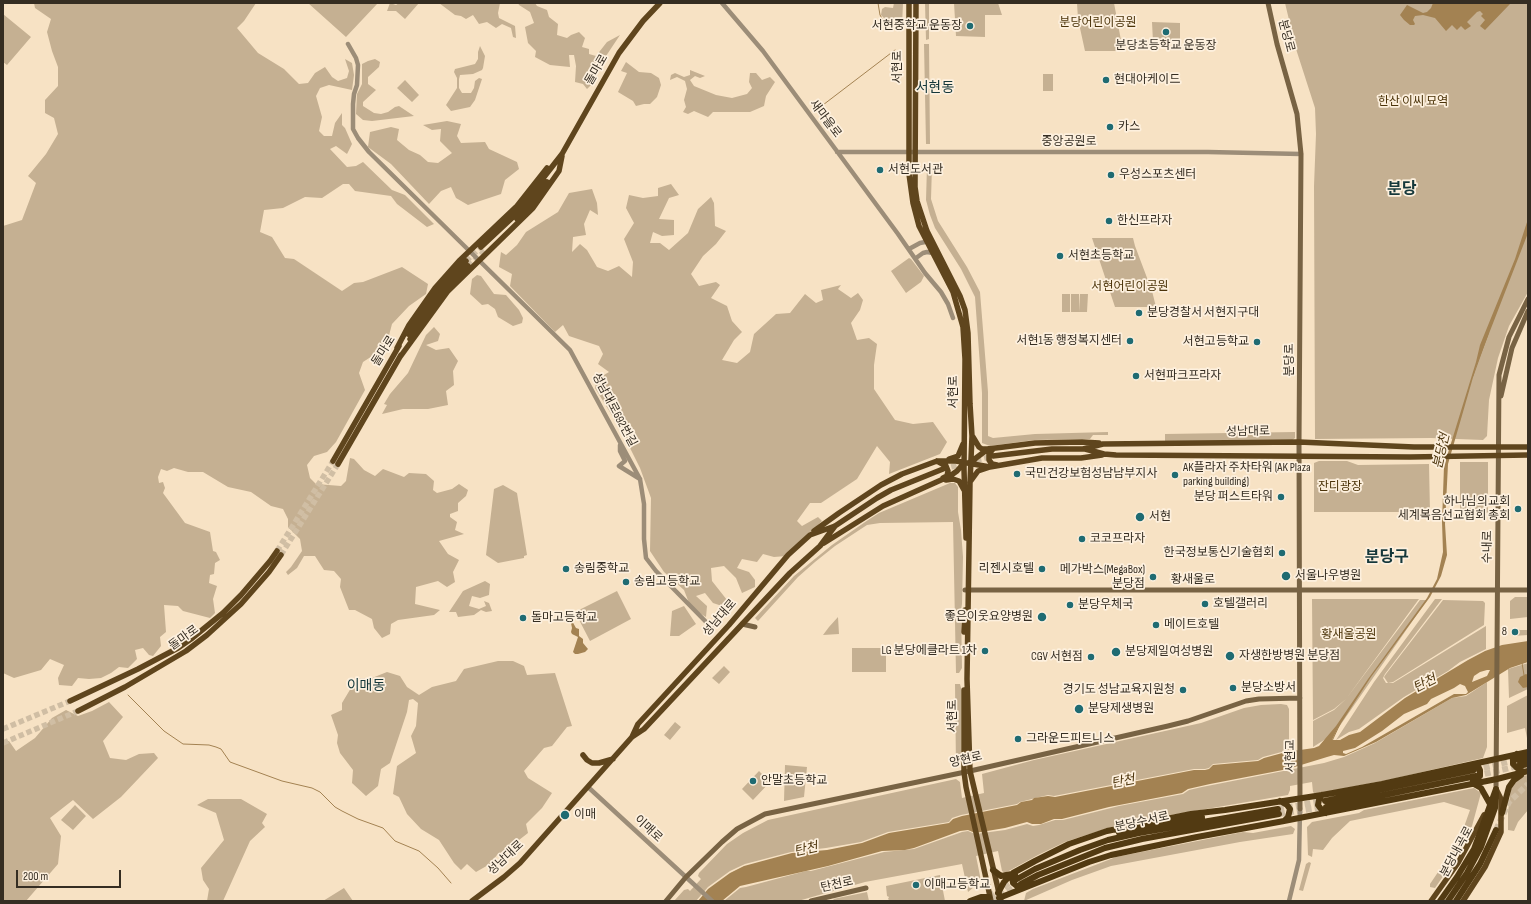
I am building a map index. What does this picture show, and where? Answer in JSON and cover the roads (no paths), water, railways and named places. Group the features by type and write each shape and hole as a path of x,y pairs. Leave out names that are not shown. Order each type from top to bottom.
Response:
{"highway":[{"path":"1518,760 1528,752"},
{"path":"1325,804 1474,770 1497,758 1518,760 1528,764"},
{"path":"1526,772 1517,768 1513,764 1513,760 1528,758"},
{"path":"1472,783 1479,779 1481,773 1478,766 1474,770 1382,784 1325,804 1300,818 1111,855 1064,872 1033,881 1020,888 1015,886 1012,881 1013,876 1032,863 1069,844 1107,831 1191,814 1280,801 1301,795 1325,804 1472,783 1526,772"},
{"path":"1502,813 1510,787 1514,780 1526,772"},
{"path":"1472,783 1481,788 1490,804"},
{"name":"분당내곡로","path":"1440,901 1458,877 1474,849 1496,789"},
{"name":"분당내곡로","path":"1448,901 1470,869 1483,842 1495,808 1496,789"},
{"path":"1280,801 1287,805 1290,809 1288,817 1284,821"},
{"path":"1060,858 1085,844 1131,830 1208,816 1225,810"},
{"name":"분당수서로","path":"1279,812 1142,839 1105,848 1038,875 1018,881 1060,858 1091,845 1123,836 1279,812"},
{"path":"1456,901 1480,864 1496,830"},
{"path":"1082,856 1101,855 1134,846 1212,831 1225,832"},
{"path":"1007,901 1018,881 1032,863"},
{"path":"993,870 1002,876 1018,881"},
{"path":"995,898 1004,882 1018,881 1064,872"},
{"path":"970,901 981,897 995,898 1018,881"}],"main road":[{"name":"돌마로","path":"483,249 512,218 562,154 619,54 643,21 660,3"},
{"name":"서현로","path":"909,3 909,174 913,203 919,226 956,288 965,310 968,333 972,436 967,590"},
{"name":"서현로","path":"916,3 915,187 917,201 933,253 953,292 963,327 965,359 964,492 968,679 967,792 982,855 995,898"},
{"name":"분당로","path":"1268,3 1297,114 1301,154 1299,442 1301,721"},
{"path":"435,299 470,250 510,214 550,163 562,154"},
{"path":"444,287 480,260 514,227 541,197 559,171 562,154"},
{"path":"435,299 444,287 467,264"},
{"name":"돌마로","path":"435,299 400,357 336,463 409,325 435,299"},
{"name":"수내로","path":"1497,758 1499,375 1505,348 1513,327 1528,299"},
{"name":"수내로","path":"1500,402 1512,348 1528,310"},
{"path":"972,436 982,449 1035,443 1082,442 1103,444"},
{"path":"810,535 838,512 881,485 902,474 938,461 958,456 965,440"},
{"name":"성남대로","path":"1083,449 1103,444 1299,442 1414,447 1499,447"},
{"path":"1499,447 1528,447"},
{"path":"971,463 976,458 991,449"},
{"path":"991,449 989,460 992,464 998,465"},
{"name":"성남대로","path":"993,456 1052,449 1083,449 1104,454 1410,457 1499,455"},
{"path":"970,483 978,471 998,465 1042,458 1081,458 1104,454"},
{"path":"1499,455 1528,455"},
{"path":"946,460 990,467"},
{"path":"938,461 946,466 948,471 947,476 938,481"},
{"path":"820,546 843,530 884,506 950,476 957,471 964,462"},
{"name":"성남대로","path":"632,737 638,724 729,625 788,555 810,535 835,526 877,498 943,469"},
{"path":"938,481 953,479 959,481 964,492"},
{"name":"성남대로","path":"472,901 520,863 632,737 644,729 790,573 820,546 835,526"},
{"name":"돌마로","path":"70,701 117,680 178,648 223,613 279,553 269,572 241,604 207,635 182,654 100,701 78,711"},
{"name":"황새울로","path":"967,590 1497,590"},
{"path":"1497,590 1528,590"},
{"path":"742,624 755,627 750,615"},
{"name":"양현로","path":"666,901 686,877 714,848 744,825 765,814 1168,726 1246,701 1259,699 1300,698"},
{"name":"서현교","path":"1301,721 1301,795"},
{"path":"584,755 589,762 596,764 613,759"},
{"path":"1497,758 1497,779"},
{"name":"서현로","path":"967,771 974,790 993,870"},
{"name":"분당내곡로","path":"1496,789 1497,779"},
{"path":"1463,901 1485,867 1501,832 1502,813 1500,799 1496,789"},
{"path":"1300,809 1301,795"},
{"path":"1431,901 1462,858 1490,804"},
{"path":"993,870 995,898"},
{"name":"탄천로","path":"811,901 866,888"}],"street":[{"name":"새마을로","path":"722,3 763,51 916,258 948,304 953,318"},
{"name":"성남대로692번길","path":"348,44 356,58 358,65 357,85 353,104 353,129 358,138 369,152 447,227 570,350 640,479 644,504 644,539 646,558 656,571 712,628"},
{"name":"중앙공원로","path":"837,152 1208,152 1301,154"},
{"path":"909,249 929,241"},
{"path":"916,258 923,253 933,253"},
{"path":"620,443 620,450 625,461 619,466 640,479"},
{"name":"이매로","path":"588,787 712,901"},
{"path":"1289,901 1300,860 1300,809"}],"waterway":[{"path":"878,3 880,15 883,20 899,31"},
{"path":"819,108 895,50"},
{"name":"분당천","path":"1473,376 1488,334"},
{"path":"1522,663 1524,675"},
{"path":"128,695 164,731 183,744 209,745 216,747 221,749 230,762 282,781 312,788 320,792 335,807 358,819 383,828 395,841 419,851 438,868 451,883"},
{"name":"분당천","path":"1332,741 1340,724"}],"tunnel":[{"path":"466,261 481,247"},
{"path":"468,266 485,251"},
{"path":"943,469 993,456"},
{"path":"277,551 333,461"},
{"path":"281,555 338,464"},
{"path":"3,729 70,701"},
{"path":"3,743 78,711"},
{"path":"1475,770 1516,760"},
{"path":"1476,776 1518,766"},
{"path":"1496,830 1509,802 1528,784"},
{"path":"1278,809 1323,801"},
{"path":"1279,814 1323,807"},
{"path":"981,901 1016,879"},
{"path":"992,901 1020,884"}],"place":[{"name":"서현중학교 운동장","path":"970,26"},
{"name":"분당초등학교 운동장","path":"1166,32"},
{"name":"현대아케이드","path":"1106,80"},
{"name":"카스","path":"1110,127"},
{"name":"서현도서관","path":"880,170"},
{"name":"우성스포츠센터","path":"1111,175"},
{"name":"한신프라자","path":"1109,221"},
{"name":"서현초등학교","path":"1060,256"},
{"name":"분당경찰서 서현지구대","path":"1139,313"},
{"name":"서현1동 행정복지센터","path":"1130,341"},
{"name":"서현고등학교","path":"1257,342"},
{"name":"서현파크프라자","path":"1136,376"},
{"name":"국민건강보험성남남부지사","path":"1017,474"},
{"name":"AK플라자 주차타워 (AK Plaza parking building)","path":"1175,475"},
{"name":"분당 퍼스트타워","path":"1281,497"},
{"name":"하나님의교회 세계복음선교협회 총회","path":"1518,509"},
{"name":"서현","path":"1140,517"},
{"name":"코코프라자","path":"1082,539"},
{"name":"한국정보통신기술협회","path":"1282,553"},
{"name":"송림중학교","path":"566,569"},
{"name":"리젠시호텔","path":"1042,569"},
{"name":"서울나우병원","path":"1286,576"},
{"name":"메가박스(MegaBox) 분당점","path":"1153,577"},
{"name":"송림고등학교","path":"626,582"},
{"name":"호텔갤러리","path":"1205,604"},
{"name":"분당우체국","path":"1070,605"},
{"name":"좋은이웃요양병원","path":"1042,617"},
{"name":"돌마고등학교","path":"523,618"},
{"name":"메이트호텔","path":"1156,625"},
{"name":"8","path":"1515,632"},
{"name":"LG 분당에클라트 1차","path":"985,651"},
{"name":"분당제일여성병원","path":"1116,652"},
{"name":"자생한방병원 분당점","path":"1230,656"},
{"name":"CGV 서현점","path":"1091,657"},
{"name":"분당소방서","path":"1233,688"},
{"name":"경기도 성남교육지원청","path":"1183,690"},
{"name":"분당제생병원","path":"1079,709"},
{"name":"그라운드피트니스","path":"1018,739"},
{"name":"안말초등학교","path":"753,781"},
{"name":"이매","path":"565,815"},
{"name":"이매고등학교","path":"916,885"}],"district":[{"name":"서현동","path":"935,88"},
{"name":"분당","path":"1402,190"},
{"name":"분당구","path":"1387,558"},
{"name":"이매동","path":"366,686"}],"park label":[{"name":"분당어린이공원","path":"1098,23"},
{"name":"한산 이씨 묘역","path":"1413,102"},
{"name":"서현어린이공원","path":"1130,287"},
{"name":"잔디광장","path":"1340,487"},
{"name":"황새울공원","path":"1349,635"}],"water label":[{"name":"탄천","path":"1425,684"},
{"name":"탄천","path":"1123,782"},
{"name":"탄천","path":"806,850"}]}
